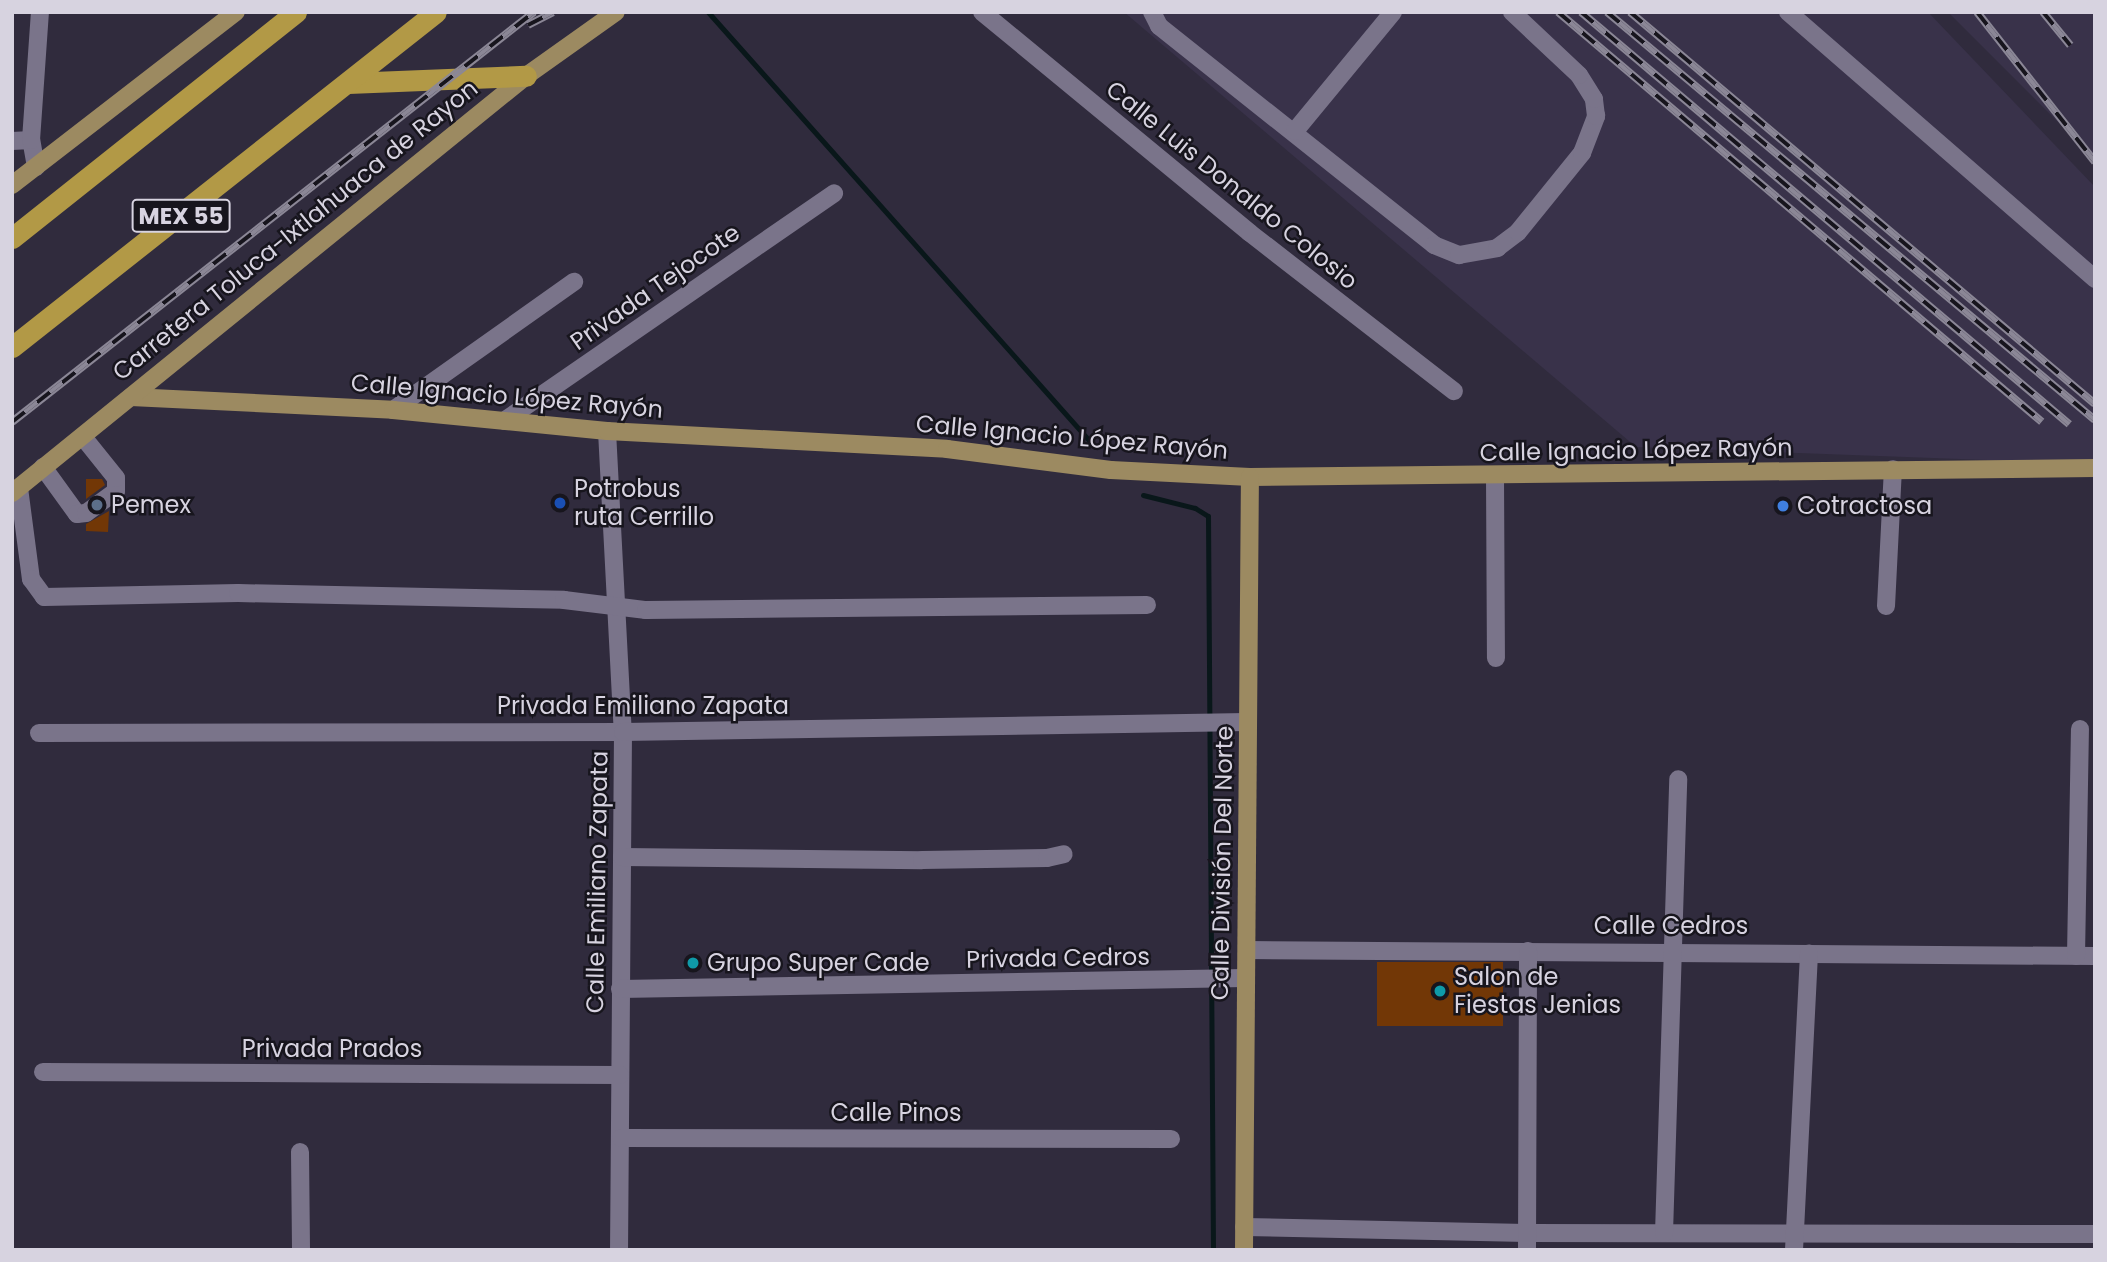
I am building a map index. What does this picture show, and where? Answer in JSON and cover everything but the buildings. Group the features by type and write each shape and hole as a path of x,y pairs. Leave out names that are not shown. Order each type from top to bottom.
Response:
{"highway":[{"path":"12,238 296,12"},
{"name":"MEX 55","path":"12,347 436,12"},
{"path":"348,83 526,76"}],"main road":[{"path":"12,185 236,12"},
{"name":"Carretera Toluca-Ixtlahuaca de Rayon","path":"15,491 526,76 615,12"},
{"name":"Calle Ignacio López Rayón","path":"131,397 393,410 607,431 947,449 1111,470 1250,477 1494,477 2095,468"},
{"name":"Calle División Del Norte","path":"1244,1250 1238,979 1247,950 1250,477"}],"street":[{"path":"36,167 31,140 40,12"},
{"name":"Calle Luis Donaldo Colosio","path":"982,12 1250,233 1454,391"},
{"path":"1152,12 1159,26 1295,131 1434,245 1459,255 1497,248 1529,220 1575,162 1591,135 1596,116 1594,99 1579,75 1512,12"},
{"path":"1295,131 1393,12"},
{"path":"1788,12 2095,279"},
{"path":"12,141 31,140"},
{"name":"Privada Tejocote","path":"504,421 834,193"},
{"path":"393,410 574,282"},
{"name":"Calle Emiliano Zapata","path":"607,431 623,732 619,1250"},
{"path":"43,467 77,514 116,491 116,478 83,437"},
{"path":"1886,606 1893,469"},
{"path":"1494,477 1496,658"},
{"path":"15,491 35,589 44,597 238,593 618,605 682,610 1147,605"},
{"name":"Privada Emiliano Zapata","path":"39,733 623,732 1247,722"},
{"path":"2076,956 2080,729"},
{"path":"1664,1233 1678,779"},
{"path":"622,857 922,860 1047,858 1063,853"},
{"name":"Calle Cedros","path":"1247,950 1673,950 2095,956"},
{"path":"1527,1241 1528,951"},
{"path":"1794,1241 1809,953"},
{"name":"Privada Cedros","path":"620,989 1238,979"},
{"name":"Privada Prados","path":"43,1072 620,1075"},
{"name":"Calle Pinos","path":"621,1138 1171,1139"},
{"path":"300,1152 301,1250"},
{"path":"1244,1227 1527,1241 1664,1233 1794,1241 2069,1242 2095,1234"}],"shaded area":[{"path":"1124,12 1928,12 2095,187 2095,464 1636,447"},
{"path":"1948,12 2095,12 2095,159"}],"waterway":[{"path":"708,12 1095,447"},
{"path":"1143,495 1195,508 1208,516 1213,1250"}],"railway":[{"path":"12,422 534,12"},
{"path":"528,25 553,12"},
{"path":"1558,12 2042,422"},
{"path":"1581,12 2069,424"},
{"path":"1607,12 2095,420"},
{"path":"1630,12 2095,404"},
{"path":"1977,12 2095,162"},
{"path":"2043,12 2070,45"}],"place":[{"name":"Potrobus ruta Cerrillo","path":"560,503"},
{"name":"Pemex","path":"97,505"},
{"name":"Cotractosa","path":"1783,506"},
{"name":"Grupo Super Cade","path":"693,963"},
{"name":"Salon de Fiestas Jenias","path":"1440,991"}]}
